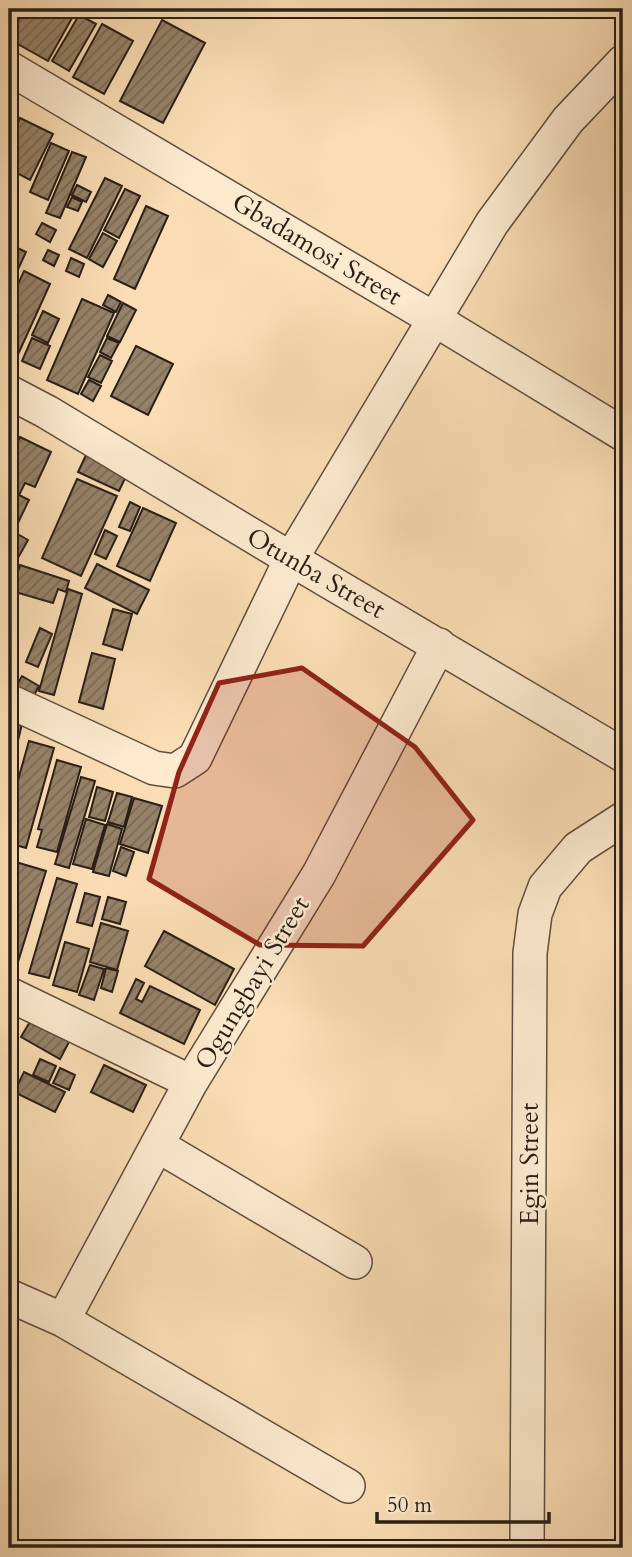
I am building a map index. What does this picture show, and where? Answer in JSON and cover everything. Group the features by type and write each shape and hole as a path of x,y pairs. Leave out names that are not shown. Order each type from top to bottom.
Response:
{"street":[{"path":"9,701 154,768 175,771 195,758 291,559 492,223 568,120 623,62"},
{"name":"Gbadamosi Street","path":"9,68 435,319 623,434"},
{"name":"Otunba Street","path":"9,392 47,412 623,755"},
{"name":"Ogungbayi Street","path":"63,1320 191,1082 319,873 439,645"},
{"name":"Egin Street","path":"527,1548 530,953 535,914 545,887 578,848 623,819"},
{"path":"9,995 191,1082"},
{"path":"157,1145 355,1262"},
{"path":"9,1296 63,1320 348,1486"}],"highlighted area":[{"path":"302,668 415,747 473,820 363,946 260,945 149,879 179,772 219,683"}],"building":[{"path":"24,9 77,9 48,61 9,39"},
{"path":"79,15 96,24 69,71 52,61"},
{"path":"162,20 205,43 163,123 120,101"},
{"path":"102,24 133,41 104,94 73,77"},
{"path":"20,118 53,134 30,180 9,169 9,142"},
{"path":"51,143 69,151 48,200 30,192"},
{"path":"72,152 86,157 60,218 46,213"},
{"path":"105,178 122,186 87,258 69,249"},
{"path":"77,185 91,192 86,202 72,195"},
{"path":"125,189 140,196 119,238 104,230"},
{"path":"72,197 82,202 78,211 67,207"},
{"path":"146,206 168,216 135,289 114,279"},
{"path":"42,223 56,230 50,242 36,234"},
{"path":"103,233 117,241 103,267 89,259"},
{"path":"9,244 26,252 9,289"},
{"path":"48,250 59,255 54,266 43,260"},
{"path":"71,258 84,264 79,277 66,271"},
{"path":"24,271 50,284 16,359 9,356 9,304"},
{"path":"108,295 121,302 116,312 103,305"},
{"path":"82,299 114,313 78,394 47,380"},
{"path":"123,303 136,310 120,342 107,336"},
{"path":"43,311 59,319 48,343 32,335"},
{"path":"32,338 50,346 40,369 22,361"},
{"path":"107,338 119,343 111,358 100,352"},
{"path":"136,346 173,364 148,415 111,396"},
{"path":"100,355 112,361 101,383 88,377"},
{"path":"89,380 101,386 93,401 81,394"},
{"path":"20,437 51,452 35,487 25,483 19,495 29,500 16,527 9,523 9,459"},
{"path":"86,455 127,474 119,491 78,472"},
{"path":"77,479 117,496 81,576 42,558"},
{"path":"130,502 140,507 130,531 119,527"},
{"path":"143,508 176,523 150,581 117,566"},
{"path":"9,529 28,540 19,556 9,550"},
{"path":"105,530 117,536 106,559 95,554"},
{"path":"97,564 149,590 137,614 85,588"},
{"path":"20,565 69,581 66,592 58,589 53,603 12,591"},
{"path":"68,589 82,594 54,695 39,691"},
{"path":"113,609 132,614 122,650 103,644"},
{"path":"40,628 52,634 38,667 26,662"},
{"path":"92,653 115,659 103,709 79,702"},
{"path":"22,676 39,686 32,699 15,688"},
{"path":"9,721 22,724 14,757 9,756"},
{"path":"29,741 54,748 26,848 9,843 9,812"},
{"path":"57,760 81,767 57,852 37,847 42,830 38,829"},
{"path":"81,777 95,781 69,868 55,864"},
{"path":"97,787 113,792 105,821 89,817"},
{"path":"117,793 132,797 124,827 108,822"},
{"path":"134,798 162,806 148,853 120,844"},
{"path":"86,819 105,825 92,869 73,864"},
{"path":"107,824 122,829 109,876 93,872"},
{"path":"121,847 134,852 126,876 113,871"},
{"path":"9,860 46,871 18,962 9,959"},
{"path":"57,878 77,884 49,978 29,973"},
{"path":"85,893 100,897 92,926 77,922"},
{"path":"108,897 126,902 120,924 102,919"},
{"path":"101,923 128,931 117,970 90,962"},
{"path":"164,931 234,969 215,1005 145,966"},
{"path":"65,942 89,949 77,992 53,985"},
{"path":"90,965 104,969 94,1000 79,995"},
{"path":"106,968 118,971 112,992 101,988"},
{"path":"136,979 144,983 136,999 142,1002 150,986 200,1010 184,1044 120,1013"},
{"path":"31,1020 69,1042 60,1059 21,1037"},
{"path":"40,1059 56,1066 49,1082 33,1075"},
{"path":"104,1065 146,1085 133,1112 91,1092"},
{"path":"60,1068 75,1075 69,1090 53,1083"},
{"path":"24,1072 65,1092 55,1112 14,1092"}]}
